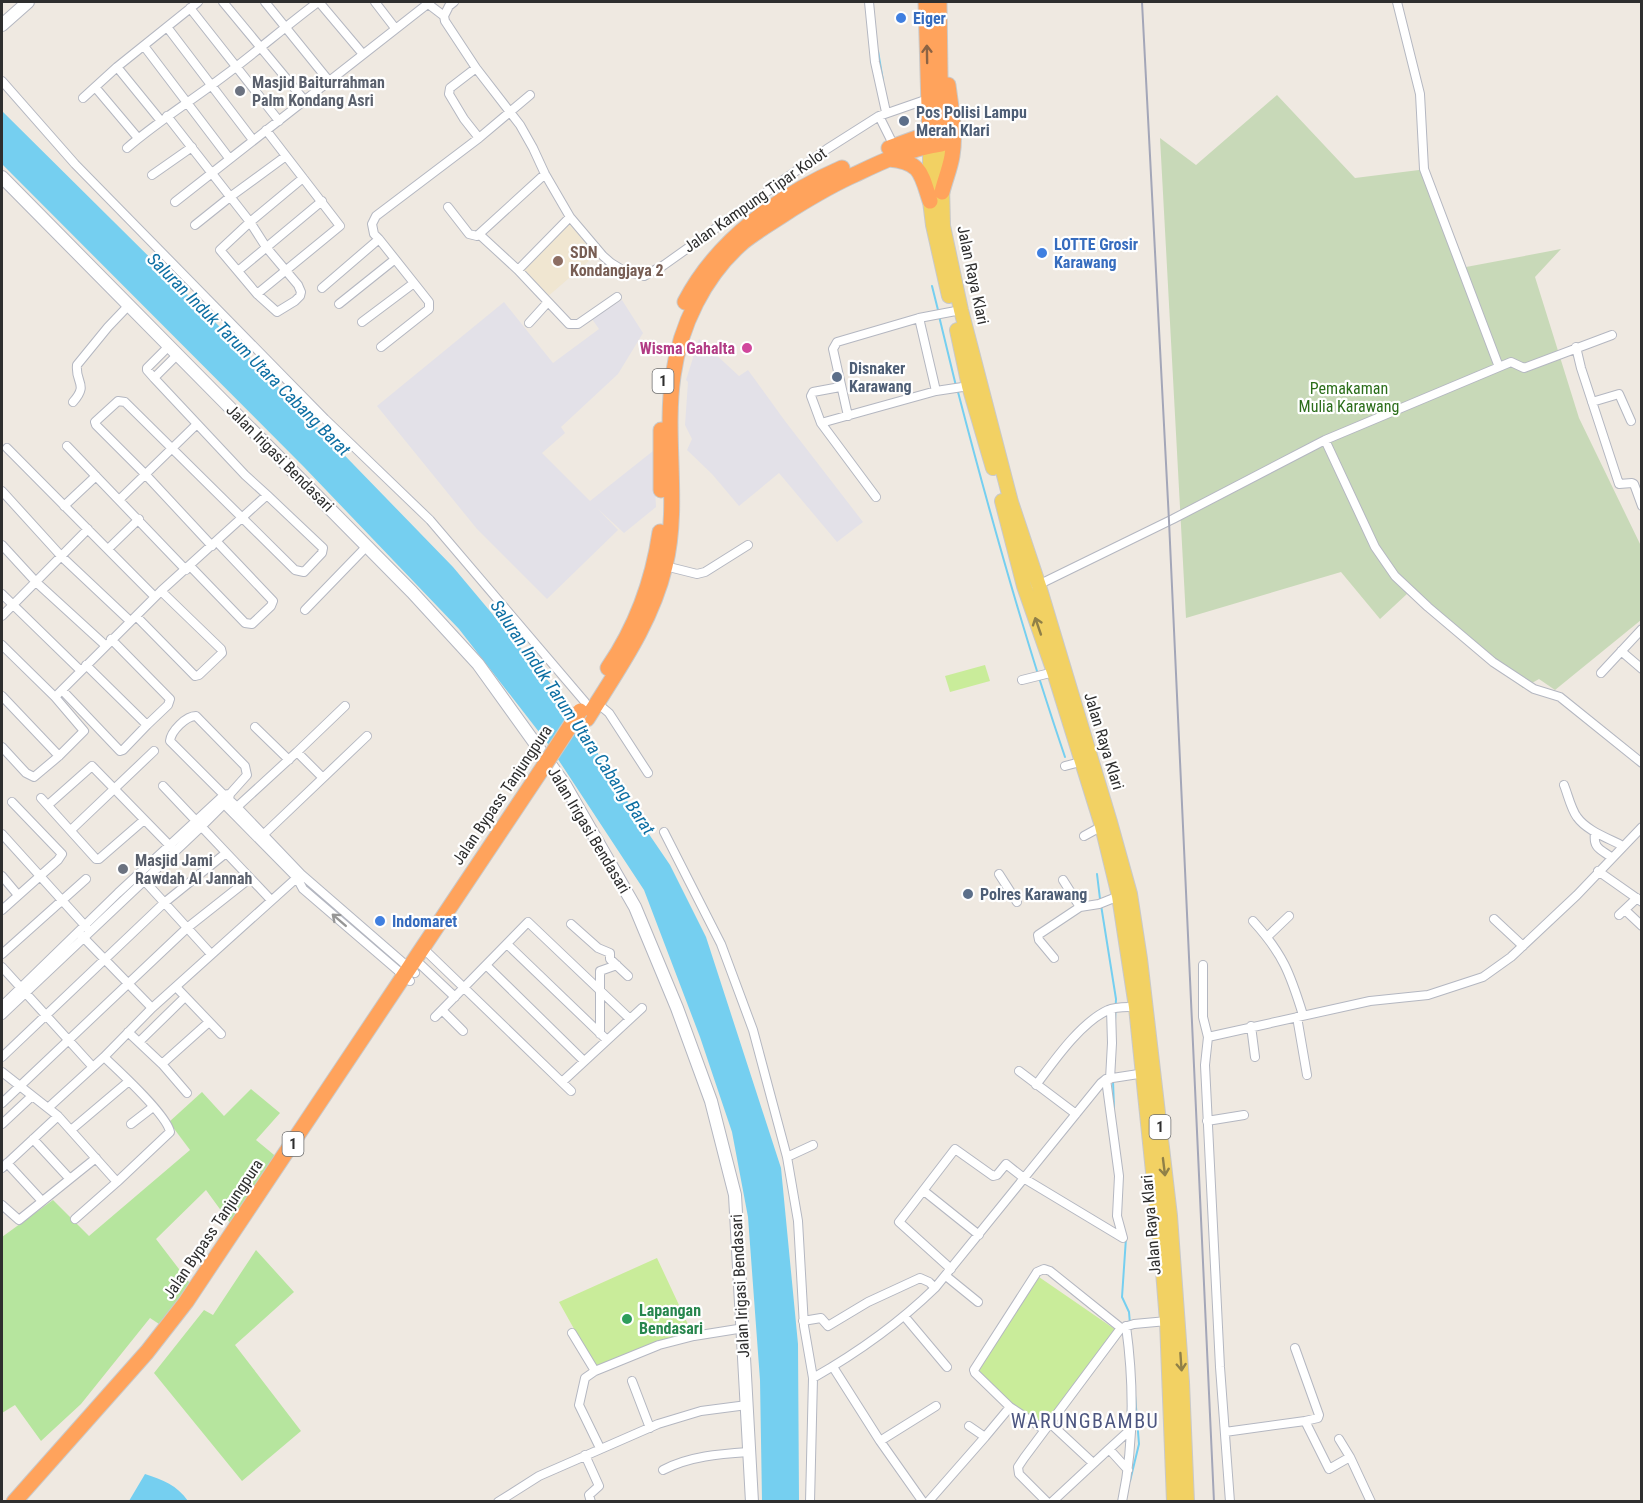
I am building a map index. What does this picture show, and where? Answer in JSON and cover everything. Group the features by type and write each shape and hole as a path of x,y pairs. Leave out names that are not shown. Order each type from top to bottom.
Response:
{"highway":[{"name":"Jalan Raya Klari","path":"926,2 928,102 935,139"},
{"name":"Jalan Raya Klari","path":"935,139 940,41 939,2"},
{"path":"936,197 952,156 954,135 953,114 940,41"},
{"path":"928,102 921,123 891,152 916,166 936,197"},
{"name":"Jalan Bypass Tanjungpura","path":"14,1502 147,1352 186,1302 415,969 587,709 633,624 656,560 661,523 661,405 664,370 670,342 686,300 712,259 746,228 814,183 891,152 935,139"},
{"name":"Jalan Bypass Tanjungpura","path":"587,709 620,668 640,633 651,612 665,566 670,528 673,377 683,333 695,305 719,269 743,242 829,187 891,152"},
{"name":"Jalan Bypass Tanjungpura","path":"27,1502 153,1357 192,1307 547,770"}],"main road":[{"name":"Jalan Raya Klari","path":"935,139 936,197 943,226 948,312 962,387 1077,763"},
{"name":"Jalan Raya Klari","path":"948,312 1039,586 1077,763 1095,830 1119,896 1170,1216 1179,1449 1174,1502"},
{"name":"Jalan Raya Klari","path":"1095,830 1130,894 1140,959 1167,1321 1186,1502"}],"street":[{"path":"2,25 28,2"},
{"path":"83,98 117,67 198,2"},
{"path":"223,2 304,101"},
{"path":"265,2 329,81"},
{"path":"127,148 319,2 362,53"},
{"path":"375,2 395,28"},
{"path":"444,16 454,2"},
{"path":"869,2 882,114 891,152"},
{"path":"1397,2 1420,94 1424,169 1499,367"},
{"path":"175,202 423,4"},
{"name":"Jalan Kampung Tipar Kolot","path":"423,4 444,16 476,68 533,148 570,217 611,263 624,271 645,276 664,265 827,149 882,114 928,102"},
{"path":"190,8 279,121"},
{"path":"167,27 253,140"},
{"path":"144,46 229,158"},
{"path":"117,67 192,147 250,222 302,292 295,301 277,312 257,294 220,250 250,222 303,178"},
{"path":"476,68 450,88 449,94 479,138"},
{"path":"2,81 92,181 325,419 430,520 587,709 609,713 648,773"},
{"path":"95,87 138,138"},
{"path":"381,347 429,309 429,302 374,234 372,224 376,216 479,138 530,95"},
{"path":"257,294 339,228 338,222 266,130"},
{"path":"152,175 192,147"},
{"path":"195,225 286,156"},
{"path":"447,207 469,234 480,235 545,174"},
{"name":"Jalan Irigasi Bendasari","path":"2,177 448,630 497,690 565,785 635,907 677,1008 711,1101 735,1195 752,1502"},
{"path":"238,271 322,201"},
{"path":"518,270 570,217"},
{"path":"480,235 518,270 565,321 574,325 618,297"},
{"path":"322,288 379,239"},
{"path":"339,304 394,260"},
{"path":"362,322 414,283"},
{"path":"529,323 548,302"},
{"path":"73,402 81,393 82,388 76,369 77,365 129,305"},
{"path":"848,416 832,349 837,342 948,312"},
{"path":"919,318 936,391"},
{"path":"1024,586 1039,586 1324,440 1499,367 1514,362 1524,368 1612,334"},
{"path":"1576,347 1619,484 1634,484 1641,506"},
{"path":"67,446 245,623 252,624 271,606 273,601 94,422 114,403 121,401 172,448 295,570 304,572 322,553 323,548 196,425 147,370 172,351"},
{"path":"840,387 813,392 811,396 821,423 876,497"},
{"path":"821,423 936,391 962,387"},
{"path":"1592,402 1619,394 1631,421"},
{"path":"120,499 196,425"},
{"path":"1324,440 1376,547 1395,576 1493,662 1534,689 1560,697 1641,763"},
{"path":"2,491 62,557 195,676 220,656 221,649 108,549 7,448"},
{"path":"64,506 96,476"},
{"path":"55,697 158,594 267,495"},
{"path":"108,549 139,519"},
{"path":"2,616 88,529"},
{"path":"2,545 36,582 108,642 170,699 168,705 120,751 62,690"},
{"path":"665,566 697,574 705,572 748,545"},
{"path":"304,610 367,546"},
{"path":"2,594 147,725"},
{"path":"1601,673 1641,629"},
{"path":"2,645 55,697 84,731"},
{"path":"1621,651 1641,669"},
{"path":"1026,679 1048,674"},
{"path":"2,696 59,756"},
{"path":"237,807 345,705"},
{"path":"2,1015 24,990 227,798 247,775 245,766 196,716 188,717 170,736 170,741 227,798 237,807 261,837"},
{"path":"2,747 26,773 34,777 93,723"},
{"path":"255,727 289,760"},
{"path":"261,837 367,736"},
{"path":"71,830 154,751"},
{"path":"297,752 323,778"},
{"path":"48,805 92,766 172,848"},
{"path":"1564,785 1577,817 1595,833 1623,846"},
{"path":"163,786 271,900"},
{"path":"41,798 96,859 99,859 144,820"},
{"path":"227,798 299,876 303,889 454,997"},
{"path":"2,910 58,860 61,852 12,802"},
{"path":"1208,1037 1370,1001 1428,995 1483,977 1511,957 1577,895 1641,827"},
{"path":"664,832 724,952 753,1030 787,1157 798,1221 804,1321 813,1378 810,1502"},
{"path":"1595,833 1594,842 1597,848 1611,857"},
{"path":"2,834 62,899 106,960 152,1008"},
{"path":"2,1058 164,903 226,853"},
{"path":"1598,871 1639,900 1622,913 1641,926"},
{"path":"999,874 1017,902"},
{"path":"2,876 18,895"},
{"path":"48,1108 210,954 299,876"},
{"path":"141,878 210,954"},
{"path":"2,954 86,879"},
{"path":"2,1103 188,928 249,879"},
{"path":"1063,880 1080,907"},
{"path":"1054,958 1039,940 1038,935 1080,907 1102,903 1119,896"},
{"path":"1267,936 1289,916"},
{"path":"1494,919 1523,946"},
{"path":"1253,921 1267,936 1289,971 1300,1016 1307,1075"},
{"path":"463,1031 438,1014 528,922 630,1019"},
{"path":"572,924 598,948 610,953 610,959 628,976"},
{"path":"507,944 604,1037"},
{"path":"486,965 584,1061"},
{"path":"604,1037 600,971 617,965"},
{"path":"1203,965 1203,1017 1208,1037 1205,1065 1207,1121 1230,1502"},
{"path":"2,967 92,1066"},
{"path":"415,969 464,988 570,1091"},
{"path":"176,987 221,1034"},
{"path":"2,1006 24,990"},
{"path":"140,1041 185,997"},
{"path":"1036,1085 1076,1035 1089,1024 1114,1008 1136,1007"},
{"path":"562,1082 604,1037 642,1008"},
{"path":"978,1302 899,1222 955,1149 993,1176 997,1175 1004,1164 1123,1238 1118,1216 1119,1176 1109,1079 1114,1008"},
{"path":"162,1064 209,1022"},
{"path":"1251,1026 1255,1057"},
{"path":"128,1032 140,1041 187,1093"},
{"path":"75,1219 170,1132 153,1107 104,1057"},
{"path":"1019,1071 1076,1114"},
{"path":"2,1072 58,1116 117,1182"},
{"path":"813,1378 833,1367 905,1317 935,1288 1076,1114 1109,1079 1148,1073"},
{"path":"71,1130 129,1081"},
{"path":"2,1124 32,1096"},
{"path":"131,1124 153,1107"},
{"path":"1207,1121 1244,1115"},
{"path":"42,1201 4,1165 58,1116"},
{"path":"33,1139 69,1178"},
{"path":"787,1157 813,1145"},
{"path":"2,1205 19,1220 96,1158"},
{"path":"924,1191 979,1235"},
{"path":"1093,1463 1048,1427 1010,1407 975,1373 974,1367 1040,1269 1050,1271 1127,1326 1167,1321"},
{"path":"804,1321 821,1318 828,1326 868,1302 920,1278 935,1288"},
{"path":"905,1317 947,1367"},
{"path":"1127,1326 1024,1458 1018,1471 1024,1480 1049,1502 1131,1429"},
{"path":"1122,1502 1128,1470 1131,1429 1127,1326"},
{"path":"600,1448 579,1405 585,1378 595,1371 659,1345 744,1328"},
{"path":"572,1333 595,1371"},
{"path":"1225,1432 1305,1421 1319,1416 1295,1348"},
{"path":"833,1367 880,1441 926,1502 1010,1407"},
{"path":"632,1381 650,1428"},
{"path":"498,1502 539,1476 650,1428 701,1411 747,1405"},
{"path":"880,1441 936,1406"},
{"path":"1305,1421 1327,1468 1332,1469 1350,1457"},
{"path":"969,1426 985,1437"},
{"path":"1339,1439 1371,1502"},
{"path":"1109,1449 1128,1470"},
{"path":"663,1470 690,1460 718,1454 749,1452"},
{"path":"585,1455 599,1486 589,1495 591,1502"}],"shaded area":[{"name":"SDN Kondangjaya 2","path":"571,221 598,253 546,298 519,270"},
{"path":"622,300 643,333 618,374 561,427 565,433 542,453 590,501 653,451 656,507 624,533 598,509 618,530 547,599 477,529 377,406 504,302 553,363 599,329 592,319"},
{"path":"699,339 739,376 748,370 863,522 837,542 779,473 739,506 712,474 687,450 692,439 685,425 688,382 686,380"}],"green space":[{"name":"Pemakaman Mulia Karawang","path":"1277,95 1355,178 1427,169 1466,267 1561,249 1535,277 1579,418 1641,546 1641,620 1555,690 1539,679 1523,688 1469,647 1408,593 1380,619 1341,572 1186,618 1160,138 1196,165"},
{"path":"985,665 990,681 950,692 945,676"},
{"path":"251,1089 280,1113 256,1140 279,1159 233,1227 206,1190 156,1239 192,1286 162,1326 150,1318 81,1404 41,1441 15,1405 2,1413 2,1237 53,1200 89,1236 190,1150 169,1122 202,1092 224,1116"},
{"path":"256,1250 294,1292 235,1345 301,1431 242,1481 154,1373 204,1310 213,1315"},
{"name":"Lapangan Bendasari","path":"657,1258 693,1335 597,1370 559,1302"},
{"path":"1039,1277 1116,1330 1045,1430 975,1373"}],"water":[{"name":"Saluran Induk Tarum Utara Cabang Barat","path":"2,111 221,328 453,567 566,702 670,865 706,937 781,1168 798,1344 799,1501 762,1501 760,1380 748,1217 732,1132 700,1037 644,890 546,741 459,629 304,467 2,164"},
{"path":"145,1474 169,1484 188,1501 129,1501"}],"waterway":[{"path":"878,51 883,81"},
{"path":"932,286 938,310"},
{"path":"939,316 956,386"},
{"path":"958,392 1008,576 1065,757"},
{"path":"1097,874 1100,899"},
{"path":"1101,905 1116,999 1115,1021"},
{"path":"1113,1081 1114,1108"},
{"path":"1126,1238 1122,1297 1129,1312 1130,1324"},
{"path":"1130,1481 1139,1444 1135,1395"}],"railway":[{"path":"1142,2 1169,521 1214,1502"}],"place":[{"name":"Eiger","path":"901,18"},
{"name":"Masjid Baiturrahman Palm Kondang Asri","path":"240,91"},
{"name":"Pos Polisi Lampu Merah Klari","path":"904,121"},
{"name":"LOTTE Grosir Karawang","path":"1042,253"},
{"name":"SDN Kondangjaya 2","path":"558,261"},
{"name":"Wisma Gahalta","path":"747,348"},
{"name":"Disnaker Karawang","path":"837,377"},
{"name":"Masjid Jami Rawdah Al Jannah","path":"123,869"},
{"name":"Polres Karawang","path":"968,894"},
{"name":"Indomaret","path":"380,921"},
{"name":"Lapangan Bendasari","path":"627,1319"}],"district":[{"name":"WARUNGBAMBU","path":"1085,1421"}]}
